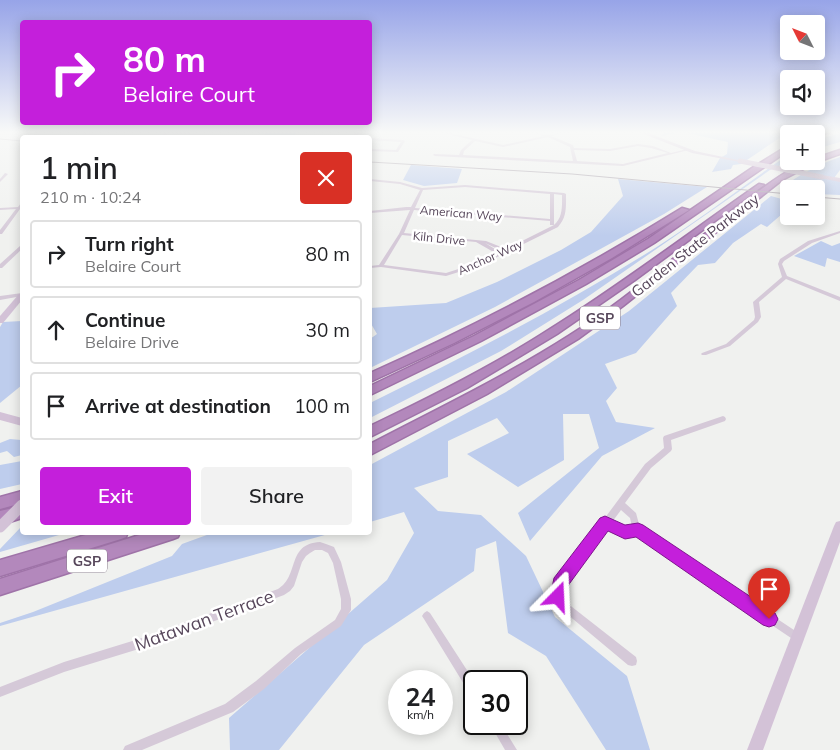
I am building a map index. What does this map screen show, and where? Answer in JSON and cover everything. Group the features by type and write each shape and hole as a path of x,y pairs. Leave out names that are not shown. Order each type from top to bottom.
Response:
{"highway":[{"name":"Garden State Parkway","path":"372,377 480,324 609,255 674,216 751,166"},
{"name":"Garden State Parkway","path":"372,390 492,330 615,263 676,225 761,166"},
{"name":"Garden State Parkway","path":"372,431 454,389 552,332 599,301 784,170"},
{"name":"Garden State Parkway","path":"372,449 483,391 574,336 620,304 780,179 798,170"},
{"path":"0,503 20,498"},
{"path":"0,518 20,513"},
{"name":"GSP","path":"0,568 111,535"},
{"name":"GSP","path":"0,587 164,535"}],"street":[{"path":"762,166 840,180"},
{"path":"0,181 6,174"},
{"path":"372,180 400,183 422,188 465,186 552,193 552,220 549,229"},
{"path":"381,266 401,234 422,188"},
{"name":"Anchor Way","path":"372,267 381,266 446,275 480,264 561,222 564,214 564,194 552,193"},
{"path":"0,210 20,206"},
{"path":"0,233 20,208"},
{"name":"American Way","path":"372,212 413,208 552,220"},
{"path":"840,232 810,242 782,260 780,264 785,277 840,299"},
{"name":"Kiln Drive","path":"401,234 486,242 503,253"},
{"path":"0,267 20,249"},
{"path":"704,354 728,345 756,321 758,317 756,302 785,277"},
{"path":"0,298 20,296"},
{"path":"0,321 20,298"},
{"path":"0,416 20,421"},
{"path":"632,661 564,606 558,597 559,584 648,466 668,449 667,438 723,419"},
{"path":"620,504 633,516 638,530 796,637"},
{"path":"0,527 20,507"},
{"path":"605,523 625,532 638,530"},
{"path":"755,750 796,637 840,526"},
{"name":"Matawan Terrace","path":"0,692 76,663 142,642 279,593 291,584 303,552 319,546 331,550 337,562 346,599 346,610 338,623 298,651 239,702 128,750"},
{"path":"427,616 463,673"},
{"path":"502,735 511,750"}],"shaded area":[{"path":"410,166 462,169 457,183 424,186 403,180"},
{"path":"715,166 732,166 731,169 712,172"},
{"path":"772,166 778,166 583,300 501,351 372,417 372,402 513,330 652,250"},
{"path":"825,166 840,166 840,170 834,178 840,179 840,195 825,194 825,180 794,180 809,170 825,170"},
{"path":"618,179 707,187 664,214 495,307 372,367 372,338 377,334 372,325 372,308 446,303 497,282 561,250 591,232 623,196"},
{"path":"771,196 780,198 780,216 767,227 761,224 733,243 715,263 698,265 671,293 677,306 636,353 605,364 617,388 606,401 616,422 655,428 602,456 530,541 518,513 599,448 589,414 563,414 564,460 518,487 467,454 509,433 497,418 448,441 448,477 414,488 438,511 481,515 526,556 555,617 627,676 650,750 606,750 546,656 508,633 496,541 476,549 474,571 364,645 279,750 230,750 229,718 387,580 414,533 404,512 372,521 372,464 506,392 629,311"},
{"path":"821,241 832,246 840,243 840,262 827,258 825,267 794,256"},
{"path":"20,321 20,387 0,403 0,327 3,322"},
{"path":"10,439 20,440 20,456 14,457 7,451 0,453 0,443"},
{"path":"20,461 20,484 0,489 0,465"},
{"path":"20,528 20,535 59,535 0,552 0,549"},
{"path":"207,535 325,535 0,626 0,623 33,612 172,556 182,544"}],"railway":[{"path":"437,166 572,174 780,193"},
{"path":"825,198 840,199"}],"route":[{"path":"558,597 559,584 605,523 625,532 638,530 769,619"}]}
